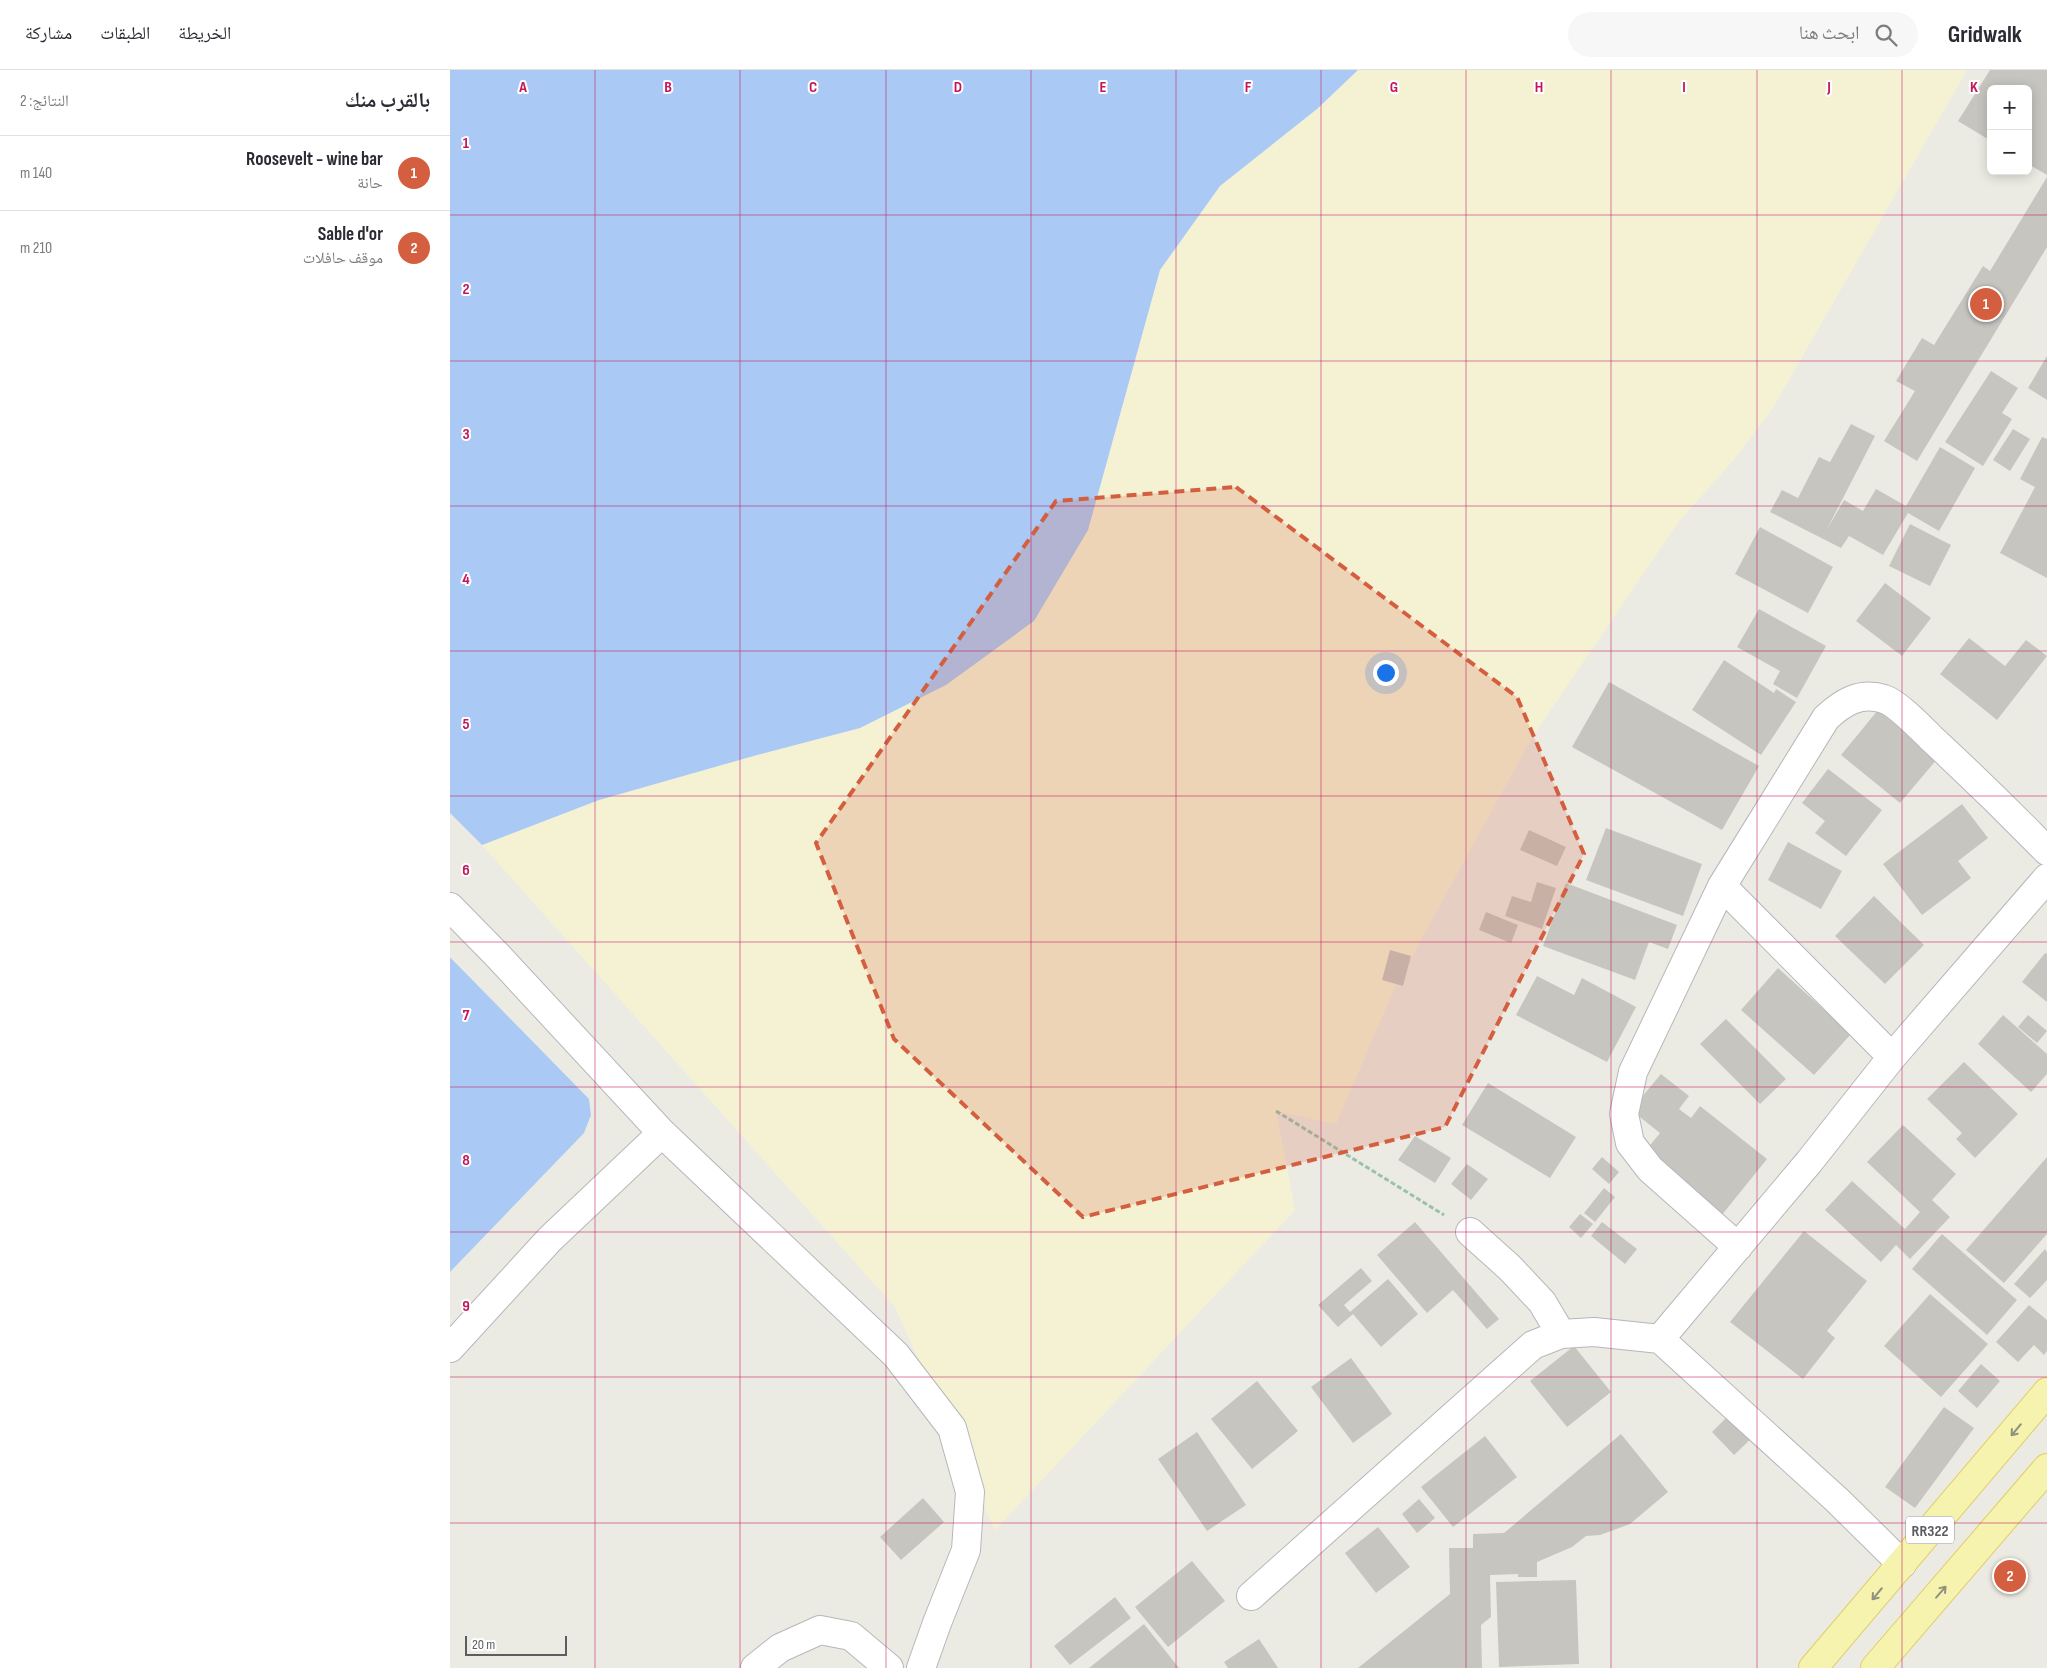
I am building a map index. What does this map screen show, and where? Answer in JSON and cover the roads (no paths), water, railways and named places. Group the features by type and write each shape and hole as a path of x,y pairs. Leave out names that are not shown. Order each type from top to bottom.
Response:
{"main road":[{"name":"RR322","path":"1813,1668 2047,1392"},
{"name":"RR322","path":"1875,1668 2047,1468"}],"street":[{"path":"1738,1247 1650,1169 1630,1143 1624,1114 1633,1072 1722,886 1826,718 1840,705 1855,698 1885,699 1912,720 1992,795 2047,851"},
{"path":"1660,1339 1809,1162 1892,1057 2047,878"},
{"path":"1722,886 1892,1057"},
{"path":"450,907 662,1133 896,1355 952,1428 970,1492 966,1550 921,1668"},
{"path":"450,1348 550,1239 662,1133"},
{"path":"1470,1232 1510,1268 1542,1302 1561,1334"},
{"path":"1251,1596 1534,1345 1561,1334 1594,1332 1660,1339 1822,1486 1902,1564"},
{"path":"754,1668 780,1648 820,1630 851,1636 889,1668"}],"water":[{"path":"450,70 1358,70 1317,109 1220,186 1160,270 1088,530 1034,621 946,685 860,728 599,800 482,845 450,813"},
{"path":"450,957 590,1099 591,1115 584,1133 450,1272"}],"place":[{"name":"Roosevelt - wine bar","path":"1986,304"},
{"name":"Sable d'or","path":"2010,1576"}]}
